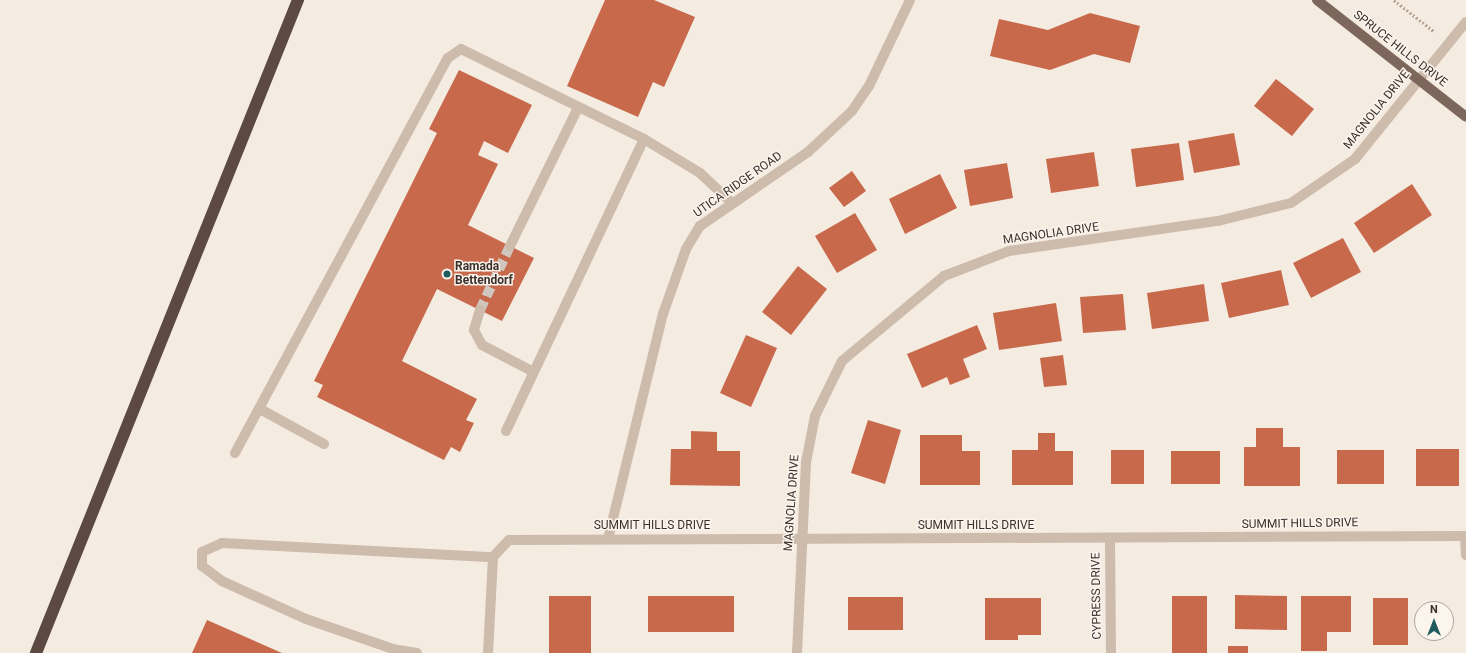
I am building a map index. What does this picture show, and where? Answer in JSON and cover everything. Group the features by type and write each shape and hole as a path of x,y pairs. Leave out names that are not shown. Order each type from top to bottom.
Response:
{"highway":[{"path":"36,653 298,0"}],"main road":[{"name":"SPRUCE HILLS DRIVE","path":"1317,0 1466,117"}],"street":[{"name":"UTICA RIDGE ROAD","path":"608,539 663,314 686,249 700,226 808,152 852,111 869,86 910,0"},
{"name":"MAGNOLIA DRIVE","path":"797,653 806,462 816,416 842,361 944,276 1009,251 1218,221 1291,203 1356,159 1466,22"},
{"path":"236,453 448,58 461,50 578,108 644,138 700,173 732,203"},
{"path":"510,246 578,108"},
{"path":"506,431 532,371 644,138"},
{"path":"480,310 474,330 482,345 532,371"},
{"path":"260,408 324,444"},
{"path":"1466,536 1466,555"},
{"name":"SUMMIT HILLS DRIVE","path":"493,557 508,540 1110,539 1466,536"},
{"name":"CYPRESS DRIVE","path":"1110,539 1111,653"},
{"path":"417,653 393,649 306,619 222,581 202,566 202,552 222,543 493,557 488,653"}],"path":[{"path":"1394,0 1449,42"}],"building":[{"path":"605,0 654,0 695,17 664,87 653,82 638,117 567,86"},
{"path":"1090,13 1140,26 1130,63 1094,54 1050,70 990,56 999,19 1048,30"},
{"name":"Ramada Bettendorf","path":"459,70 532,105 508,153 484,141 478,155 498,164 468,225 534,258 502,321 437,289 402,361 477,399 466,420 474,423 460,452 451,447 444,460 317,397 323,385 314,381 437,133 429,129"},
{"path":"1276,79 1314,109 1292,136 1254,106"},
{"path":"1234,133 1240,165 1194,173 1188,141"},
{"path":"1179,143 1184,180 1136,187 1131,149"},
{"path":"1094,152 1099,186 1051,193 1046,159"},
{"path":"1007,163 1013,198 970,206 964,170"},
{"path":"852,171 866,191 844,207 829,188"},
{"path":"940,174 957,208 905,234 889,199"},
{"path":"1412,184 1432,215 1374,253 1354,223"},
{"path":"855,213 877,250 837,273 815,236"},
{"path":"1343,238 1361,272 1311,298 1293,263"},
{"path":"798,266 827,289 791,335 762,312"},
{"path":"1281,270 1289,305 1229,318 1221,283"},
{"path":"1204,284 1209,321 1152,329 1147,293"},
{"path":"1123,294 1126,330 1083,333 1080,297"},
{"path":"1056,303 1062,341 999,350 993,313"},
{"path":"977,325 987,349 963,359 970,377 950,385 947,377 922,388 907,354"},
{"path":"746,335 777,348 751,407 720,393"},
{"path":"1063,355 1067,385 1044,387 1040,358"},
{"path":"868,420 901,430 885,484 851,473"},
{"path":"1256,428 1283,428 1283,447 1300,447 1300,486 1244,486 1244,447 1256,447"},
{"path":"691,431 717,432 717,451 740,451 740,486 670,485 671,449 691,449"},
{"path":"1038,433 1055,433 1055,451 1073,451 1073,485 1012,485 1012,450 1038,450"},
{"path":"920,435 962,435 962,451 980,451 980,485 920,485"},
{"path":"1416,449 1459,449 1459,486 1416,486"},
{"path":"1111,450 1144,450 1144,484 1111,484"},
{"path":"1337,450 1384,450 1384,484 1337,484"},
{"path":"1171,451 1220,451 1220,484 1171,484"},
{"path":"1235,595 1287,596 1287,630 1235,629"},
{"path":"549,596 591,596 591,653 549,653"},
{"path":"648,596 734,596 734,632 648,632"},
{"path":"1172,596 1207,596 1207,653 1172,653"},
{"path":"1301,596 1351,596 1351,632 1327,632 1327,651 1301,651"},
{"path":"848,597 903,597 903,630 848,630"},
{"path":"985,598 1041,598 1041,635 1018,635 1018,640 985,640"},
{"path":"1373,598 1408,598 1408,645 1373,645"},
{"path":"207,620 282,653 192,653"},
{"path":"1228,646 1248,646 1248,653 1228,653"}],"tunnel":[{"path":"480,310 510,246"}],"place":[{"name":"Ramada Bettendorf","path":"447,274"}]}
